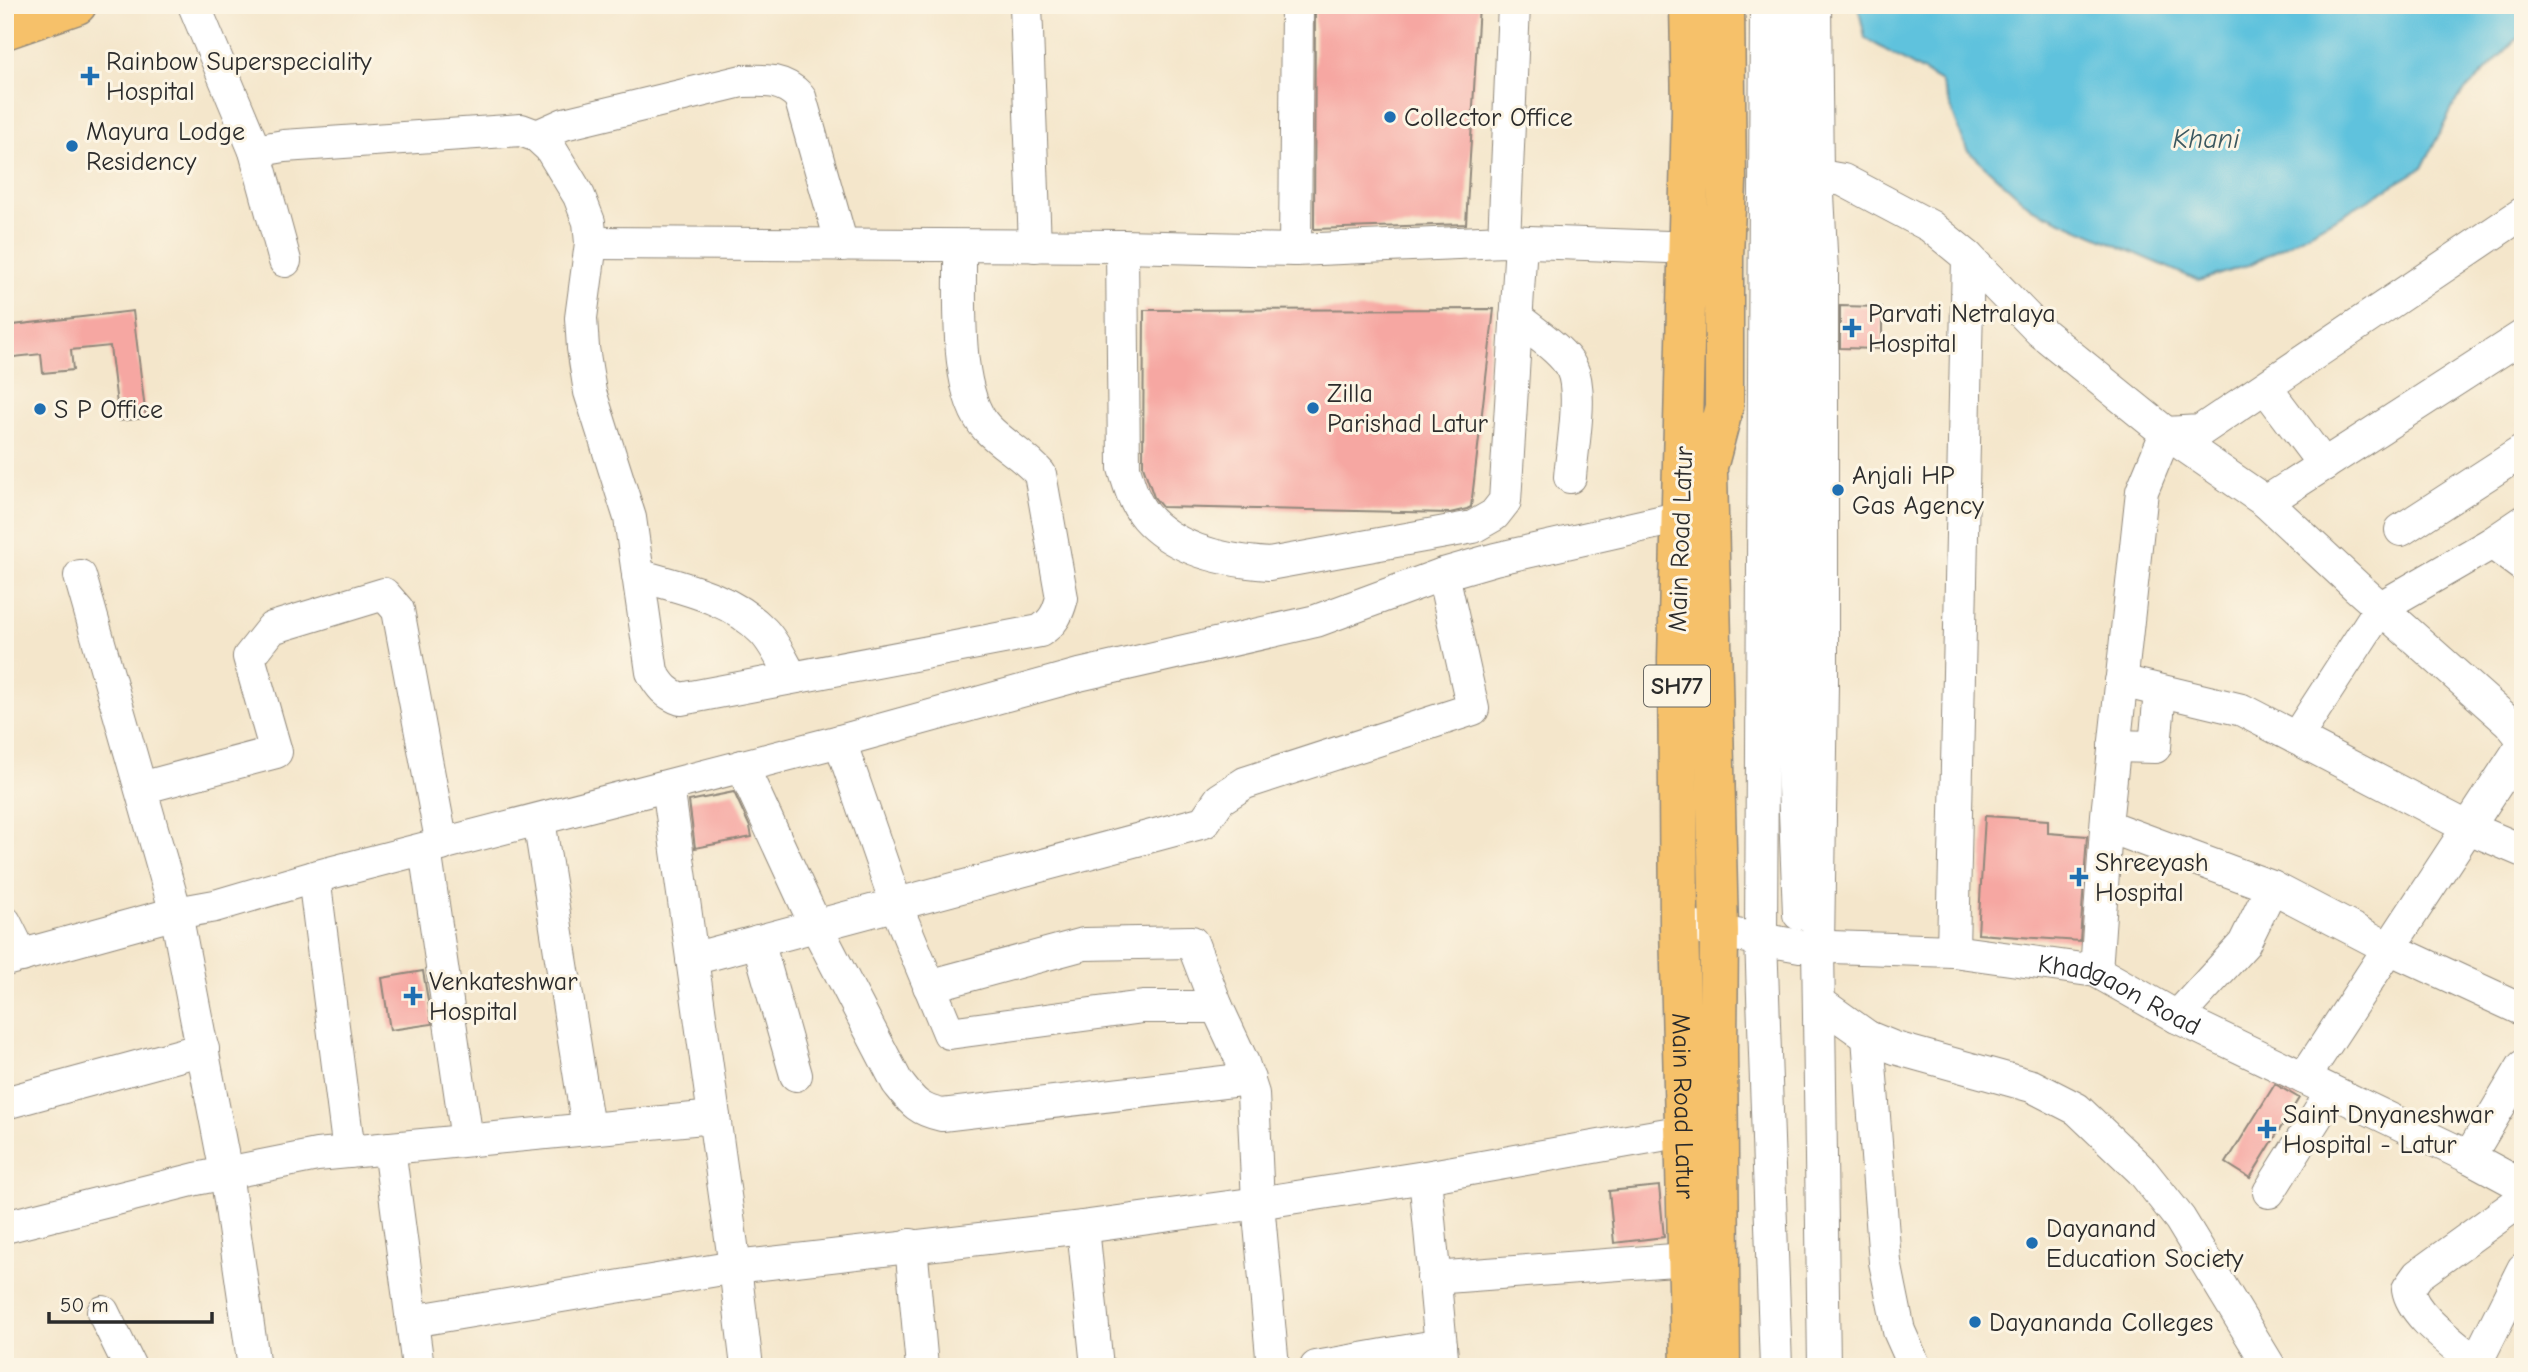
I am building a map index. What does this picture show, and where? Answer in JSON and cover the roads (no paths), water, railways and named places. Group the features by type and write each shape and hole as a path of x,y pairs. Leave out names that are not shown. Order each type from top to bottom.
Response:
{"main road":[{"path":"5,30 77,5"},
{"name":"SH77","path":"1663,5 1668,394 1695,466"},
{"name":"Main Road Latur","path":"1689,5 1695,466 1719,932 1721,1367"},
{"name":"Main Road Latur","path":"1690,1367 1679,925 1676,659 1681,517 1695,466 1706,392 1706,5"},
{"name":"SH77","path":"1695,466 1724,407 1727,182 1725,5"}],"street":[{"path":"194,5 256,151 285,261"},
{"path":"1027,5 1035,246"},
{"path":"1295,250 1297,5"},
{"path":"1122,246 1125,468 1129,486 1146,517 1172,538 1207,554 1235,562 1269,564 1473,527 1494,516 1505,501 1517,317 1513,242 1514,5"},
{"path":"1766,5 1791,172 1822,271 1822,684 1809,946 1802,1367"},
{"path":"1776,1367 1761,939 1791,172 1789,5"},
{"path":"1791,172 1815,5"},
{"path":"537,136 564,124 742,81 769,79 790,86 800,97 842,245"},
{"path":"256,151 284,146 521,130 537,136 550,148 579,196 589,222 591,243 581,318 588,381 608,455 630,518 652,673 669,695 681,699 1040,631 1050,624 1058,613 1062,598 1040,474 1032,464 988,429 978,417 969,397 963,369 960,246"},
{"path":"1791,172 1843,180 1930,226 1968,257 2040,331 2166,433 2266,502 2509,722 2523,741 2389,948 2318,1085 2269,1192"},
{"path":"2166,433 2200,431 2523,213"},
{"path":"591,243 1122,246 1295,250 1513,242 1668,247"},
{"path":"1953,951 1968,257"},
{"path":"1517,317 1559,353 1572,368 1578,387 1570,477"},
{"path":"2266,502 2523,336"},
{"path":"2266,388 2324,465"},
{"path":"2096,971 2114,746 2141,491 2166,433"},
{"path":"2401,530 2523,451"},
{"path":"5,922 13,958 176,913 215,906 314,877 840,741 1079,675 1316,621 1443,574 1495,559 1681,517"},
{"path":"2296,738 2381,607 2523,522"},
{"path":"2492,543 2523,566"},
{"path":"692,959 1204,822 1220,800 1245,783 1473,709 1443,574"},
{"path":"639,575 717,599 744,615 764,632 792,677"},
{"path":"80,576 176,913 226,1173 254,1367"},
{"path":"141,788 275,752 249,657 272,628 384,594 398,610 433,847 467,1140"},
{"path":"2121,681 2242,710 2469,828 2523,851"},
{"path":"2114,746 2155,747 2160,691"},
{"path":"840,741 896,904 949,1033 1143,1007 1217,1007"},
{"path":"743,766 816,926 897,1082 924,1111 942,1115 1249,1079"},
{"path":"668,786 747,1367"},
{"path":"539,820 588,1128"},
{"path":"2107,826 2272,887 2389,948 2523,1010"},
{"path":"314,877 349,1152"},
{"path":"2177,1017 2244,944 2272,887"},
{"name":"Khadgaon Road","path":"1679,925 1809,946 1953,951 2096,971 2177,1017 2469,1157 2523,1186"},
{"path":"758,941 796,1075"},
{"path":"929,986 1084,944 1192,942 1254,1094 1258,1203 1273,1367"},
{"path":"1809,946 1819,1002 1824,1367"},
{"path":"1819,1002 1868,1037 1895,1048 2032,1086 2077,1108 2142,1171 2180,1219 2270,1367"},
{"path":"1868,1037 1885,1262 1899,1331 1915,1367"},
{"path":"5,1104 202,1049"},
{"path":"2469,1157 2523,1066"},
{"path":"5,1227 226,1173 317,1156 714,1116"},
{"path":"412,1321 735,1267 1083,1227 1258,1203 1425,1177 1685,1131"},
{"path":"389,1148 418,1367"},
{"path":"1316,1367 1442,1356 1425,1177"},
{"path":"2523,1199 2418,1275 2408,1289 2409,1298 2425,1318 2475,1365 2523,1269"},
{"path":"1083,1227 1097,1367"},
{"path":"911,1245 922,1367"},
{"path":"1433,1279 1686,1259"},
{"path":"103,1312 130,1367"}],"water":[{"name":"Khani","path":"1858,5 2523,5 2523,33 2457,99 2422,168 2251,264 2199,281 2031,208 1967,150 1941,82 1865,38"}],"place":[{"name":"Rainbow Superspeciality Hospital","path":"90,76"},
{"name":"Collector Office","path":"1390,117"},
{"name":"Mayura Lodge Residency","path":"72,146"},
{"name":"Parvati Netralaya Hospital","path":"1852,328"},
{"name":"Zilla Parishad Latur","path":"1313,408"},
{"name":"S P Office","path":"40,409"},
{"name":"Anjali HP Gas Agency","path":"1838,490"},
{"name":"Shreeyash Hospital","path":"2079,877"},
{"name":"Venkateshwar Hospital","path":"413,996"},
{"name":"Saint Dnyaneshwar Hospital - Latur","path":"2267,1129"},
{"name":"Dayanand Education Society","path":"2032,1243"},
{"name":"Dayananda Colleges","path":"1975,1322"}]}
